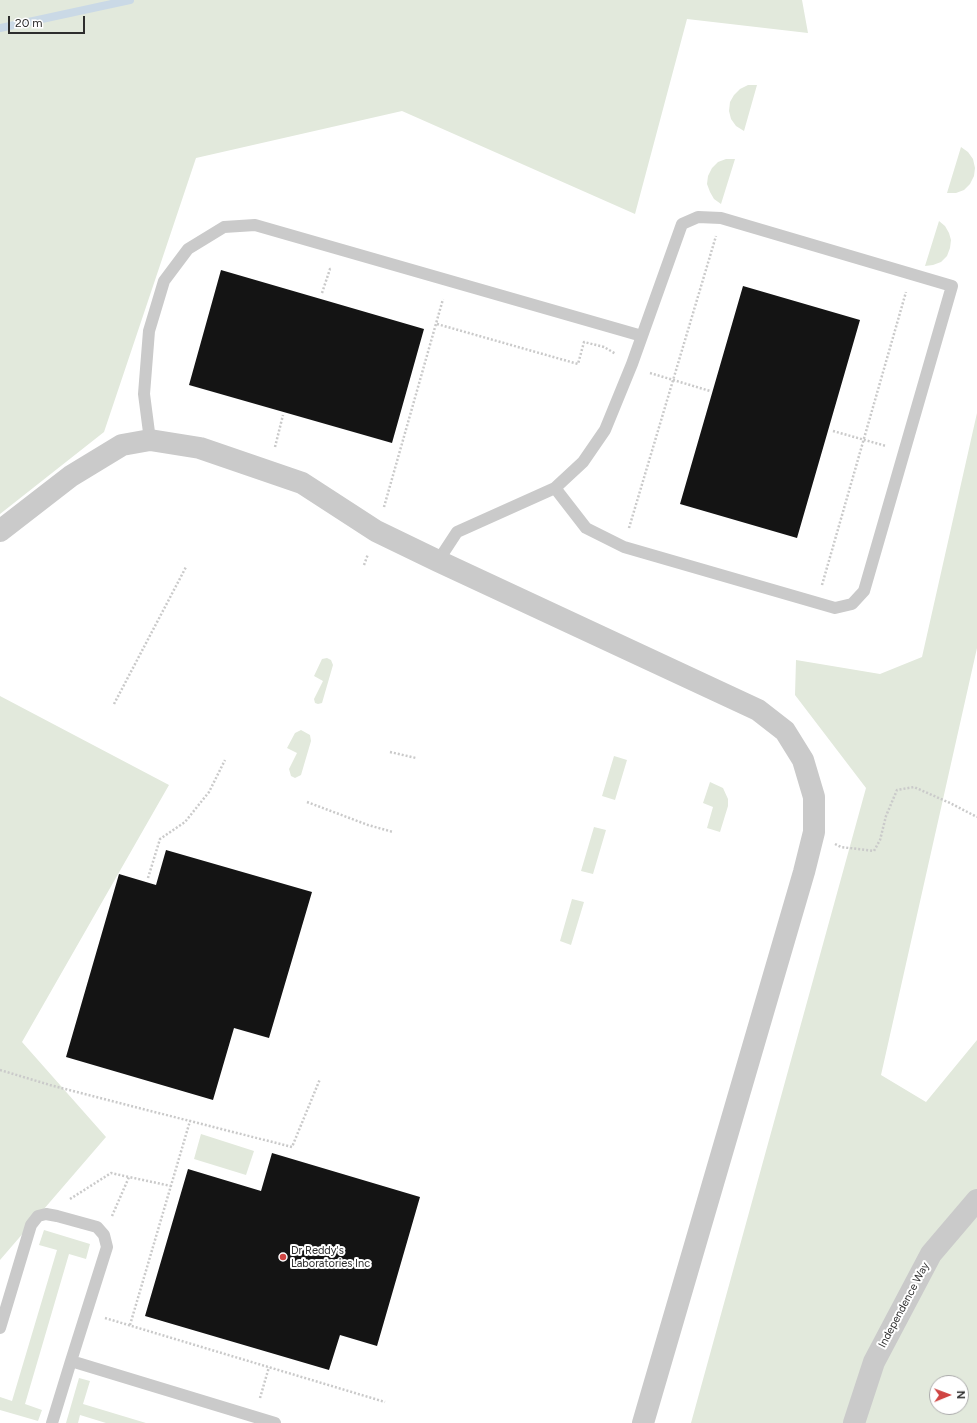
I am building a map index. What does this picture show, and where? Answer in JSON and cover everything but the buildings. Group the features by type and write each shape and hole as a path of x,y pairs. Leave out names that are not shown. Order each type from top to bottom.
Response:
{"street":[{"path":"0,531 71,476 122,445 150,440 200,448 302,483 376,531 758,710 785,731 804,760 814,797 814,832 804,872 643,1423"},
{"name":"Independence Way","path":"854,1423 874,1362 931,1254 977,1200"}],"lane":[{"path":"438,561 457,532 554,488 583,462 605,430 632,364 682,224 698,217 721,218 952,286 864,591 852,604 835,608 624,547 586,528 554,488"},
{"path":"150,440 144,394 149,331 164,281 188,249 224,228 255,225 642,336"},
{"path":"0,1328 31,1225 38,1216 46,1214 57,1216 97,1227 104,1235 107,1247 52,1423"},
{"path":"72,1360 275,1423"}],"path":[{"path":"624,547 721,218"},
{"path":"322,293 330,269 338,271"},
{"path":"817,603 911,274"},
{"path":"383,511 444,300 436,298"},
{"path":"437,324 578,364 584,342 604,347"},
{"path":"646,371 710,391"},
{"path":"833,430 904,451"},
{"path":"114,704 186,567"},
{"path":"390,752 416,758"},
{"path":"148,878 160,838 185,822 209,792 225,760"},
{"path":"814,832 841,847 874,851 880,840 886,816 896,790 914,787 977,817"},
{"path":"307,802 368,825 393,832"},
{"path":"0,1070 58,1087 292,1147 320,1079"},
{"path":"130,1325 190,1121"},
{"path":"46,1214 111,1173 171,1186"},
{"path":"104,1235 129,1177"},
{"path":"86,1312 384,1402"},
{"path":"254,1417 269,1367"}],"shaded area":[{"path":"0,0 802,0 808,33 687,19 635,214 402,111 196,158 104,432 0,514"},
{"path":"748,85 757,85 744,131 736,126 731,119 729,111 730,102 734,95 740,89"},
{"path":"961,147 968,152 973,159 975,168 974,176 970,184 964,190 956,193 947,193"},
{"path":"726,159 735,159 721,204 714,199 707,184 708,176 712,168 718,162"},
{"path":"939,221 945,226 949,233 951,240 950,248 947,256 941,262 925,266"},
{"path":"977,413 977,648 881,1075 926,1102 977,1040 977,1423 691,1423 866,788 795,695 796,660 880,674 922,657"},
{"path":"327,658 331,660 333,665 322,703 318,704 315,703 314,699 323,681 314,676 322,659"},
{"path":"0,696 169,785 22,1042 106,1137 0,1260"},
{"path":"301,730 310,735 311,741 301,775 295,778 291,776 289,769 297,753 287,748 295,733"},
{"path":"614,756 627,760 615,800 602,796"},
{"path":"710,782 723,788 728,799 728,806 720,832 707,828 713,807 703,803"},
{"path":"594,827 606,830 593,874 581,871"},
{"path":"572,899 584,902 571,945 560,941"},
{"path":"201,1134 254,1151 246,1175 194,1159"},
{"path":"44,1230 90,1244 86,1259 69,1254 25,1404 42,1410 38,1421 0,1410 0,1397 12,1401 57,1250 39,1245"},
{"path":"79,1378 90,1381 83,1404 146,1423 106,1423 80,1415 78,1423 66,1423"}],"waterway":[{"path":"0,28 130,0"}],"place":[{"name":"Dr Reddy's Laboratories Inc","path":"283,1257"}]}
